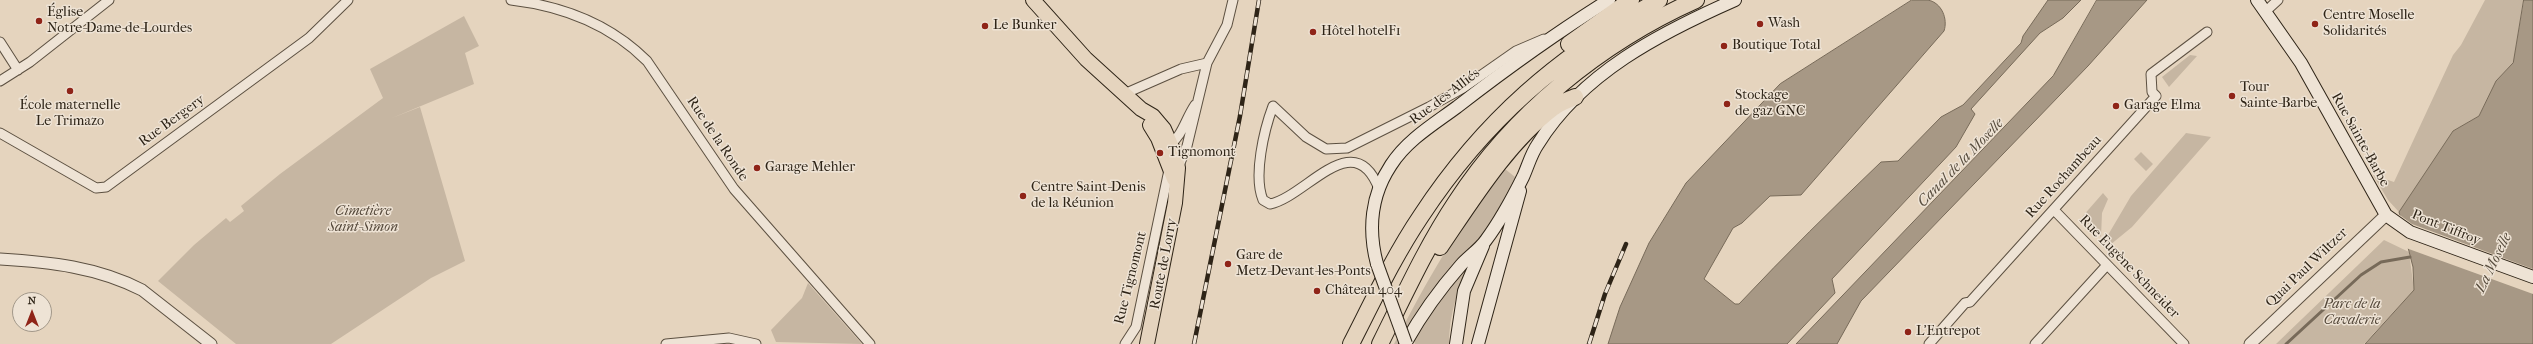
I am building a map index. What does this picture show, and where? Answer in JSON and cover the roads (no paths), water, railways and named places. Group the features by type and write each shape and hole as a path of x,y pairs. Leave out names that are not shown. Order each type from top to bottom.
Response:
{"highway":[{"path":"1351,344 1421,217 1474,147 1499,107 1516,88 1549,59 1631,0"},
{"path":"1474,147 1528,90 1567,58 1614,25 1659,0"},
{"path":"1380,344 1402,298 1456,202 1476,173 1514,129 1563,83 1592,61 1655,20 1696,0"},
{"path":"1402,298 1419,282 1436,252 1497,167 1554,107 1575,97"}],"main road":[{"name":"Route de Lorry","path":"1033,0 1078,51 1141,109 1154,116 1164,130 1174,174 1175,203 1147,344"},
{"name":"Rue des Alliés","path":"1405,344 1378,264 1372,232 1373,209 1379,189 1391,164 1408,144 1558,32 1609,0"},
{"path":"1456,344 1464,291 1485,242 1504,213 1536,146 1551,124 1575,97 1621,60 1684,22 1735,0"},
{"name":"Rue Sainte-Barbe","path":"2256,0 2266,11 2274,27 2300,63 2390,218"},
{"path":"1478,344 1518,205 1523,176"},
{"name":"Pont Tiffroy","path":"2390,218 2410,232 2533,277"},
{"path":"1405,344 1419,318 1441,288 1471,254 1485,242"}],"street":[{"path":"0,81 18,70 109,0"},
{"name":"Rue Bergery","path":"0,133 96,188 106,187 308,38 348,0"},
{"name":"Rue de la Ronde","path":"511,0 545,4 570,12 629,44 646,61 734,189 870,344"},
{"name":"Rue Tignomont","path":"1126,344 1136,327 1174,174 1184,158 1207,63 1227,25 1233,0"},
{"path":"2266,11 2278,0"},
{"path":"1379,189 1368,169 1358,164 1344,163 1326,170 1284,200 1270,204 1263,200 1258,178 1267,121 1273,106 1306,137 1326,149 1347,148 1463,88 1516,50 1558,32"},
{"name":"Rue Rochambeau","path":"1929,344 2054,210 2156,96 2152,92 2151,74 2207,32"},
{"path":"0,42 18,70"},
{"path":"1124,94 1181,68 1207,63"},
{"path":"1168,148 1181,135 1185,121 1198,100"},
{"name":"Rue Eugène Schneider","path":"2054,210 2184,344"},
{"name":"Quai Paul Wiltzer","path":"2250,344 2390,218"},
{"path":"0,259 50,262 78,267 130,284 142,290 211,344"},
{"path":"2035,344 2107,265"},
{"path":"666,344 729,338 756,344"}],"water":[{"path":"1912,0 1928,0 1937,4 1943,12 1945,22 1944,31 1801,195 1770,196 1742,223 1733,228 1704,279 1735,304 1739,304 1809,232 1881,162 1898,161 1941,117 1963,105 2021,43 2023,36 2048,0 2081,0 2063,18 2040,33 1971,109 1975,114 1956,147 1832,279 1835,293 1787,344 1608,344 1620,307 1649,243 1686,183 1780,84"},
{"path":"2097,0 2147,0 2088,66 1861,301 1837,344 1796,344 2053,76"},
{"name":"La Moselle","path":"2524,0 2533,0 2533,344 2365,344 2414,290 2413,267 2399,212 2453,131 2479,116 2496,81 2513,63"}],"waterway":[{"path":"2286,344 2361,275 2381,262 2410,257"}],"railway":[{"path":"1194,344 1240,116 1259,0"},
{"path":"1589,344 1605,294 1626,244"}],"place":[{"name":"Église Notre-Dame-de-Lourdes","path":"39,21"},
{"name":"Wash","path":"1760,24"},
{"name":"Centre Moselle Solidarités","path":"2315,24"},
{"name":"Le Bunker","path":"985,26"},
{"name":"Hôtel hotelF1","path":"1313,32"},
{"name":"Boutique Total","path":"1724,46"},
{"name":"École maternelle Le Trimazo","path":"70,91"},
{"name":"Tour Sainte-Barbe","path":"2232,96"},
{"name":"Stockage de gaz GNC","path":"1727,104"},
{"name":"Garage Elma","path":"2116,106"},
{"name":"Tignomont","path":"1160,153"},
{"name":"Garage Mehler","path":"757,168"},
{"name":"Centre Saint-Denis de la Réunion","path":"1023,196"},
{"name":"Gare de Metz-Devant-les-Ponts","path":"1228,264"},
{"name":"Château 404","path":"1317,291"},
{"name":"L'Entrepot","path":"1908,332"}],"water label":[{"name":"Canal de la Moselle","path":"1961,163"}],"park label":[{"name":"Cimetière Saint-Simon","path":"363,220"},
{"name":"Parc de la Cavalerie","path":"2352,314"}]}
